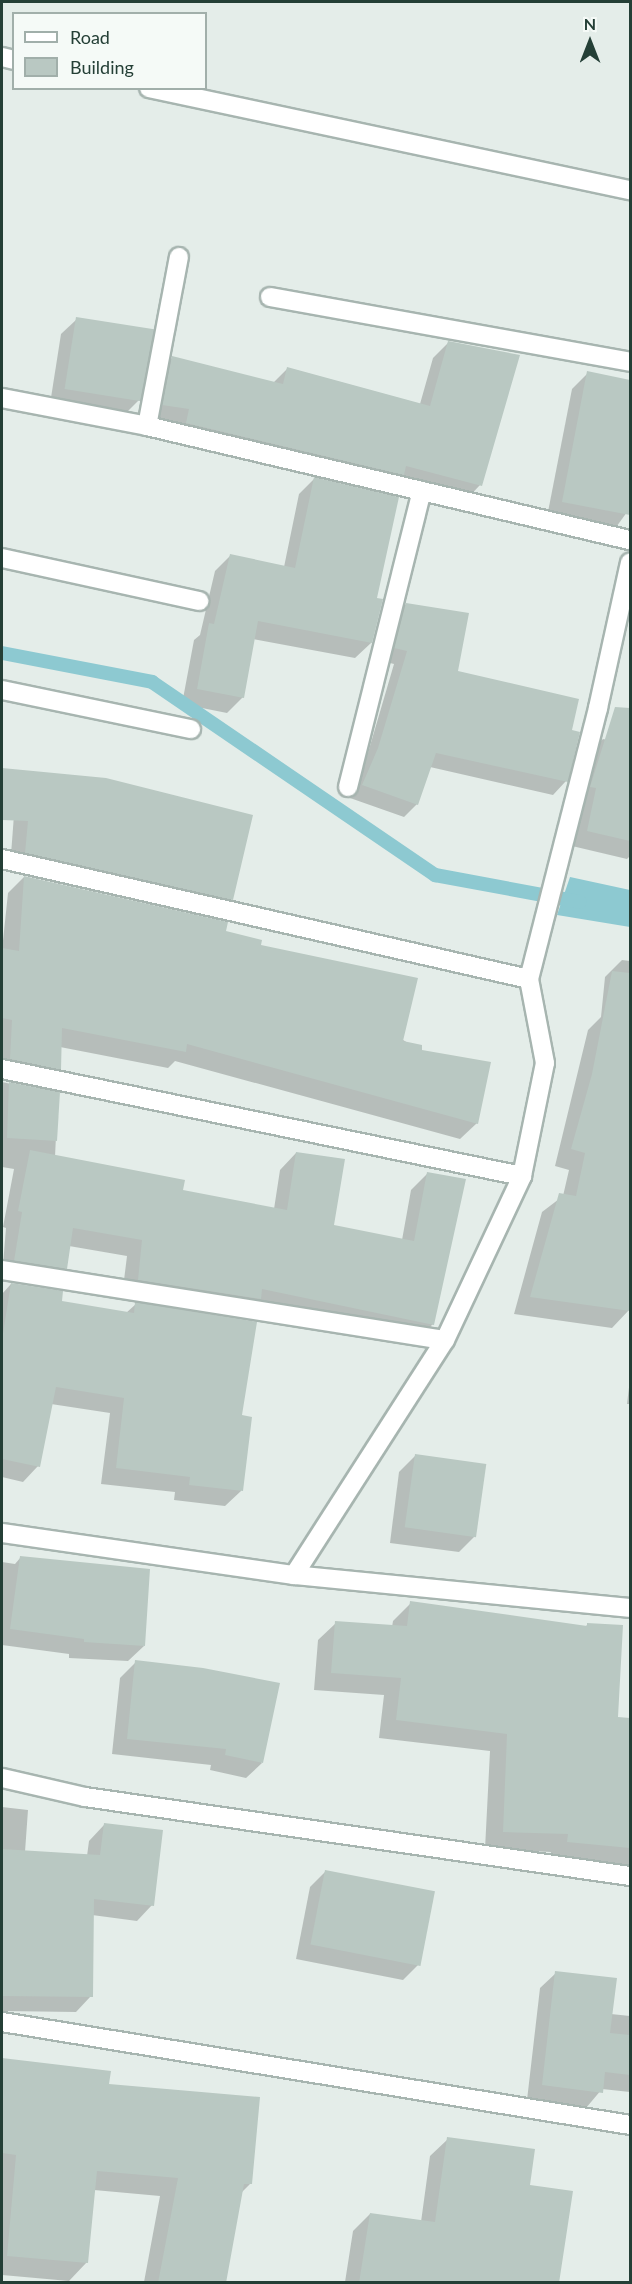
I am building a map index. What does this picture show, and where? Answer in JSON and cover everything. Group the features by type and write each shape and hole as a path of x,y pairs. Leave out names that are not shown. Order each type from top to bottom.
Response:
{"street":[{"path":"158,90 630,190"},
{"path":"147,426 179,257"},
{"path":"270,297 630,362"},
{"path":"2,398 147,426 630,540"},
{"path":"348,787 422,491"},
{"path":"2,558 199,601"},
{"path":"294,1575 445,1340 522,1176 545,1064 529,979 598,708 630,562"},
{"path":"2,690 191,729"},
{"path":"2,859 529,979"},
{"path":"2,1069 522,1176"},
{"path":"2,1270 445,1340"},
{"path":"2,1533 294,1575 630,1608"},
{"path":"2,1778 85,1797 630,1876"},
{"path":"2,2022 630,2125"}],"water":[{"path":"570,877 630,890 630,927 557,915"}],"building":[{"path":"76,317 154,329 143,401 65,389"},
{"path":"448,341 520,355 482,486 406,466 404,475 186,423 189,409 162,405 172,356 283,384 287,367 430,406"},
{"path":"587,371 630,380 630,515 562,502"},
{"path":"314,477 399,497 377,598 383,599 372,643 258,621 244,698 197,689 209,623 214,624 230,554 295,568"},
{"path":"406,603 469,613 458,671 579,699 572,730 580,732 568,782 436,753 418,805 362,785 378,748 407,651 394,648"},
{"path":"615,707 630,708 630,841 587,831 596,788 590,787"},
{"path":"2,768 106,778 253,815 233,900 25,853 28,821 2,820"},
{"path":"24,876 228,922 226,931 262,940 261,945 418,978 403,1041 422,1045 422,1050 491,1062 478,1124 187,1044 186,1052 62,1028 61,1070 10,1059 12,1020 2,1018 2,948 19,951"},
{"path":"612,971 630,973 630,1311 530,1297 559,1193 576,1196 585,1153 571,1149 592,1074"},
{"path":"9,1082 60,1092 57,1141 7,1138"},
{"path":"30,1150 185,1180 183,1190 287,1210 296,1152 345,1159 334,1225 414,1241 427,1172 466,1179 434,1325 262,1289 261,1299 138,1280 142,1240 73,1228 67,1269 14,1261 22,1212 18,1211"},
{"path":"11,1283 63,1291 62,1301 134,1313 135,1302 257,1322 242,1415 252,1417 243,1491 189,1485 190,1477 116,1468 124,1398 56,1387 40,1467 2,1459 2,1340"},
{"path":"415,1454 486,1464 476,1537 405,1527"},
{"path":"20,1556 150,1569 145,1646 84,1642 84,1639 10,1629"},
{"path":"410,1601 587,1626 587,1623 623,1625 618,1717 630,1718 630,1848 567,1842 568,1834 503,1832 507,1734 396,1720 401,1678 331,1673 335,1621 407,1626"},
{"path":"135,1660 203,1668 280,1683 263,1763 225,1755 226,1749 127,1739"},
{"path":"104,1823 163,1830 154,1906 94,1899 93,1997 2,1996 2,1849 100,1855"},
{"path":"325,1870 435,1891 420,1966 310,1945"},
{"path":"555,1971 617,1978 610,2033 630,2035 630,2075 605,2072 603,2093 542,2085"},
{"path":"2,2058 111,2071 109,2084 260,2097 252,2184 244,2184 226,2283 158,2283 178,2178 97,2171 88,2263 7,2256 16,2155 2,2153"},
{"path":"447,2137 535,2149 530,2185 573,2191 559,2283 359,2283 370,2213 435,2222"}],"waterway":[{"path":"2,653 152,682 435,875 580,902"}]}
